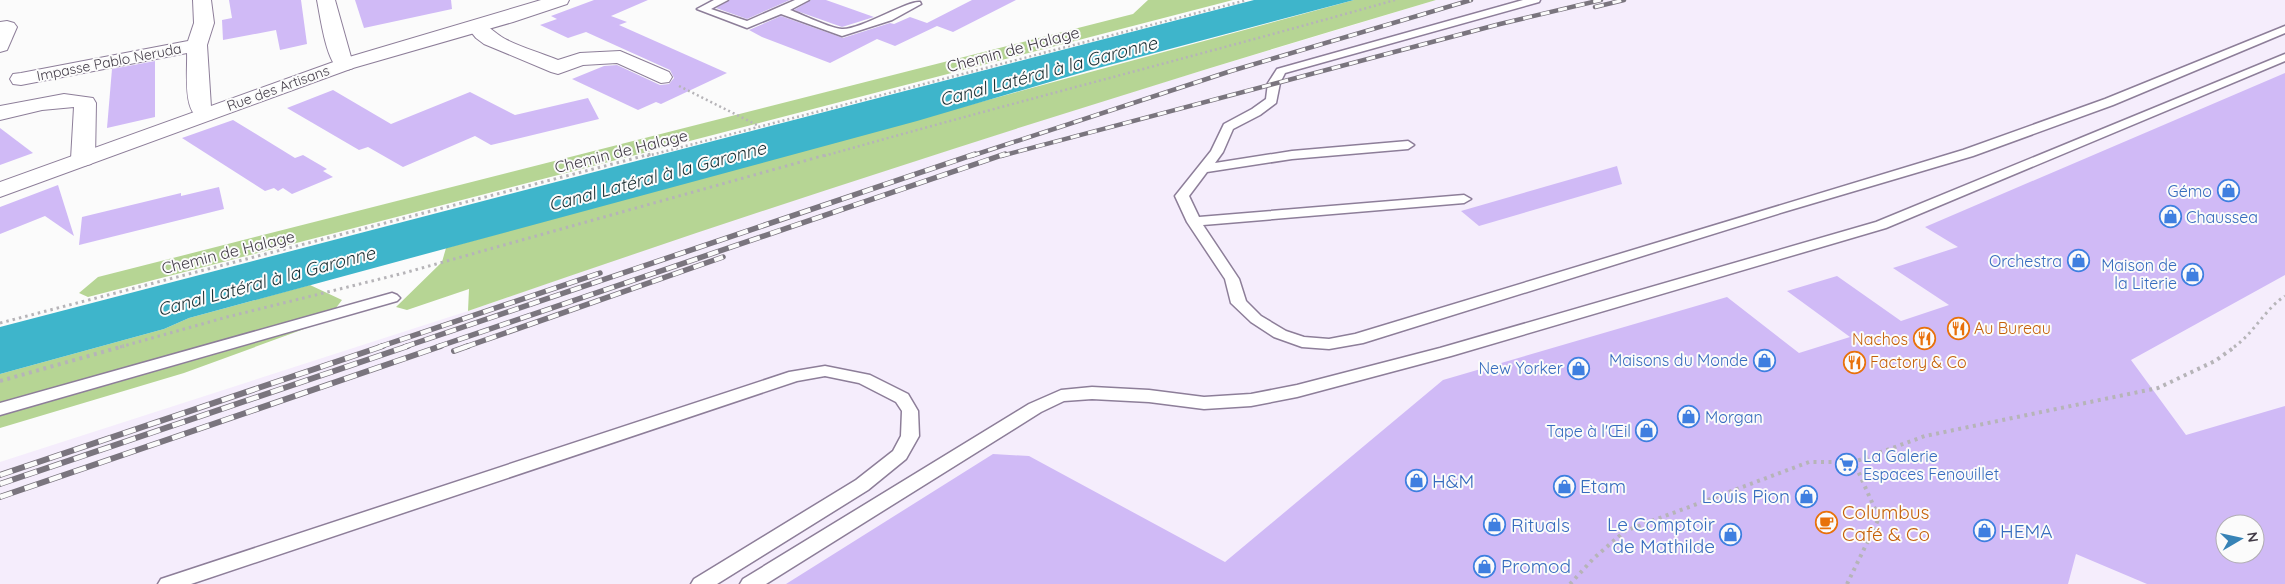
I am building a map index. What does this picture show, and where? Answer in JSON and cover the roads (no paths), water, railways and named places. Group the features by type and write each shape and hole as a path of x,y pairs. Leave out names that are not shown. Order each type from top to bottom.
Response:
{"street":[{"name":"Impasse Pablo Neruda","path":"202,0 204,23 197,45 200,108 205,114"},
{"path":"326,0 341,59 346,64"},
{"name":"Rue des Artisans","path":"0,190 346,64 560,0"},
{"path":"476,26 488,40 558,68 580,59 620,57 661,77"},
{"path":"0,28 8,27 0,46"},
{"name":"Impasse Pablo Neruda","path":"20,79 197,45"},
{"path":"0,114 59,101 75,100 85,103 83,159"}],"lane":[{"path":"724,0 702,9 747,25 804,0"},
{"path":"1535,0 1281,71 1274,83 1272,100 1256,112 1228,127 1217,152 1182,196 1194,222 1232,279 1239,303 1256,318 1280,334 1302,342 1329,344 1357,338 1968,153 2109,102 2285,29"},
{"path":"781,10 842,33 888,18 916,4"},
{"path":"750,584 1035,408 1061,396 1092,393 1149,396 1204,403 1251,400 1297,392 1445,352 1881,225 2285,57"},
{"path":"1203,169 1292,155 1408,145"},
{"path":"1194,222 1464,199"},
{"path":"0,409 392,298"},
{"path":"168,584 795,376 825,371 864,379 902,398 910,411 910,436 900,455 862,486 701,584"}],"water":[{"name":"Canal Latéral à la Garonne","path":"1254,0 1354,0 1087,71 917,121 189,318 164,329 0,374 0,327"}],"railway":[{"path":"971,156 1231,71 1471,0"},
{"path":"1001,156 1500,24 1601,0"},
{"path":"1595,7 1624,0"},
{"path":"404,347 975,154"},
{"path":"437,347 1005,154"},
{"path":"465,347 723,257"},
{"path":"379,347 600,273"},
{"path":"0,475 383,346"},
{"path":"0,484 408,346"},
{"path":"0,497 441,346"},
{"path":"454,351 468,346"}],"place":[{"name":"Gémo","path":"2228,191"},
{"name":"Chaussea","path":"2170,217"},
{"name":"Orchestra","path":"2078,261"},
{"name":"Maison de la Literie","path":"2193,274"},
{"name":"Au Bureau","path":"1958,328"},
{"name":"Nachos","path":"1924,339"},
{"name":"Maisons du Monde","path":"1764,360"},
{"name":"Factory & Co","path":"1854,362"},
{"name":"New Yorker","path":"1579,368"},
{"name":"Morgan","path":"1689,417"},
{"name":"Tape à l'Œil","path":"1647,431"},
{"name":"La Galerie Espaces Fenouillet","path":"1847,465"},
{"name":"H&M","path":"1416,481"},
{"name":"Etam","path":"1564,486"},
{"name":"Louis Pion","path":"1806,496"},
{"name":"Columbus Café & Co","path":"1826,523"},
{"name":"Rituals","path":"1495,525"},
{"name":"HEMA","path":"1984,531"},
{"name":"Le Comptoir de Mathilde","path":"1731,535"},
{"name":"Promod","path":"1485,566"}]}
